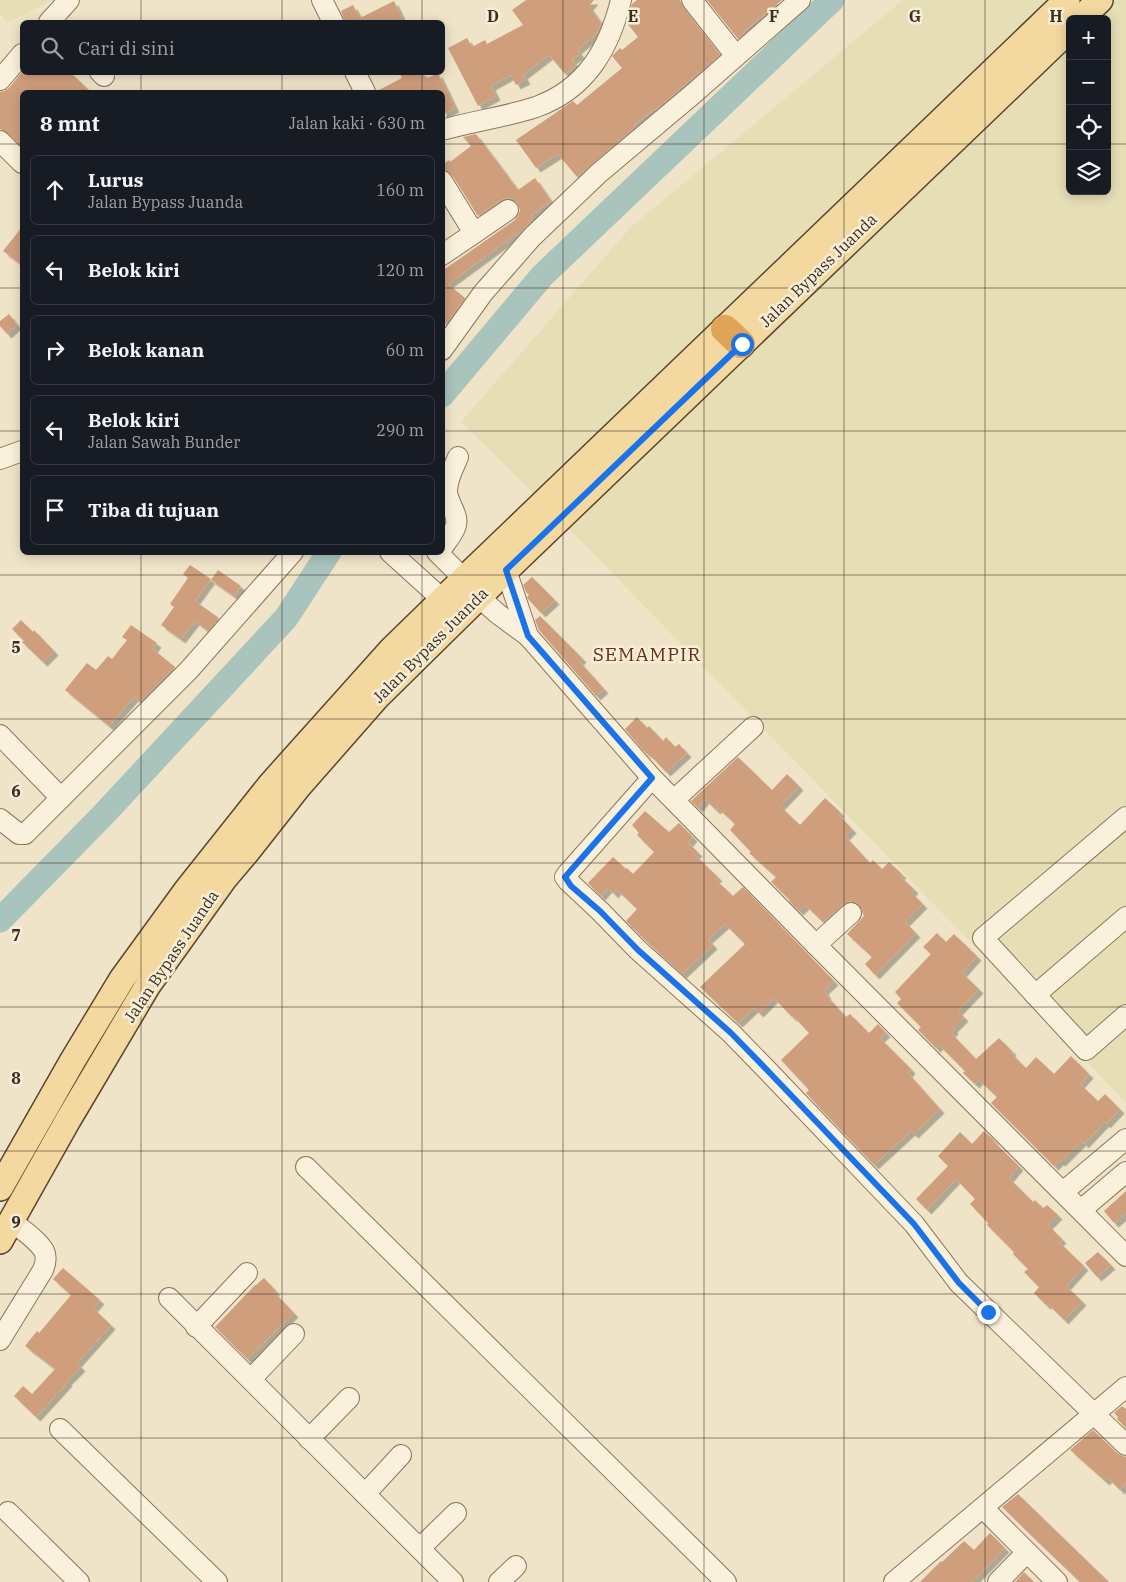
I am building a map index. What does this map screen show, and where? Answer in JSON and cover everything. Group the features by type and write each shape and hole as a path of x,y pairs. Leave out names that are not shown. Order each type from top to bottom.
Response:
{"main road":[{"name":"Jalan Bypass Juanda","path":"6,1231 148,984 224,878 237,847 271,784 391,650 443,600 506,570 733,336 1067,0"},
{"path":"1084,15 1100,0"},
{"name":"Jalan Bypass Juanda","path":"0,1188 122,979 186,892 237,847 298,787 471,588 733,336 1066,33"}],"street":[{"path":"52,20 69,0"},
{"path":"322,0 332,20"},
{"path":"445,129 537,106 564,93 592,67 607,43 620,0"},
{"path":"692,0 736,56"},
{"path":"445,346 483,292 532,237 599,173 800,0"},
{"path":"0,80 20,56"},
{"path":"357,75 364,90"},
{"path":"0,141 20,161"},
{"path":"445,186 474,234"},
{"path":"445,254 508,210"},
{"path":"0,460 20,452"},
{"path":"445,543 457,524 457,517 450,504 447,489 458,457"},
{"path":"0,818 15,833 25,834 189,670 290,555"},
{"path":"393,555 443,600"},
{"path":"442,555 471,588 498,614 528,636 652,778 1126,1256"},
{"path":"506,570 528,636"},
{"path":"674,800 753,727"},
{"path":"0,735 61,798"},
{"path":"652,778 565,877 571,886 600,911 638,950 731,1033 914,1224 959,1283 1126,1446"},
{"path":"1126,817 983,938 1086,1050 1126,1016"},
{"path":"816,945 851,913"},
{"path":"1035,996 1126,917"},
{"path":"1063,1192 1126,1139"},
{"path":"1081,1210 1123,1175 1102,1159"},
{"path":"306,1167 726,1582"},
{"path":"0,1340 45,1264 44,1251 34,1239 6,1231"},
{"path":"196,1327 247,1273"},
{"path":"169,1298 453,1582"},
{"path":"251,1379 294,1334"},
{"path":"894,1582 1126,1388"},
{"path":"308,1439 349,1398"},
{"path":"60,1428 217,1582"},
{"path":"365,1494 401,1455"},
{"path":"983,1508 1057,1582"},
{"path":"8,1512 79,1582"},
{"path":"420,1548 456,1512"},
{"path":"998,1582 1028,1552"},
{"path":"499,1582 516,1566"}],"shaded area":[{"path":"0,0 53,0 7,23 0,13"},
{"path":"903,0 1126,0 1126,1102 581,541 461,422 630,228"}],"building":[{"path":"526,0 594,0 589,6 601,23 597,33 577,50 580,54 572,60 576,66 565,74 549,55 523,75 526,80 516,85 511,75 491,86 496,96 478,106 448,48 467,38 472,47 485,40 487,44 523,25 512,10"},
{"path":"637,0 680,0 683,7 720,55 655,110 634,125 635,127 577,177 558,154 536,168 516,140 573,101 577,105 622,68 612,56 620,48 622,50 638,37 627,23 628,18 633,14 630,11 632,4"},
{"path":"707,0 782,0 744,31 738,39"},
{"path":"394,1 403,20 344,20 341,11 353,5 360,18"},
{"path":"20,74 73,75 89,90 20,90 20,145 8,133 0,129 0,92 9,88"},
{"path":"400,75 424,75 426,79 439,75 455,108 445,113 445,90 379,90 402,78"},
{"path":"476,134 518,190 535,178 551,201 531,215 533,219 517,236 516,234 448,284 465,298 445,325 445,269 515,220 520,210 513,199 507,198 478,216 452,175 445,170 445,163 449,160 450,162 471,146 463,137"},
{"path":"20,230 20,264 3,251"},
{"path":"9,314 17,325 7,334 0,326 0,321"},
{"path":"190,565 211,579 195,601 219,618 208,631 195,621 181,639 161,625 174,607 170,604 188,578 183,574"},
{"path":"218,570 241,586 234,596 211,580"},
{"path":"532,577 555,600 541,613 528,599 529,595 523,585"},
{"path":"540,616 582,658 579,661 604,689 596,696 539,630 535,620"},
{"path":"21,620 33,632 34,630 54,651 43,662 22,642 24,641 12,629"},
{"path":"131,625 157,643 153,649 175,667 140,702 134,697 109,726 65,690 87,663 96,670 108,656 112,659 127,640 122,637"},
{"path":"637,717 647,728 649,726 663,741 666,737 675,747 679,744 687,753 666,772 641,748 625,729"},
{"path":"738,757 772,790 787,774 799,786 780,806 800,825 825,798 840,812 838,814 852,829 845,836 870,863 873,860 882,869 889,862 914,889 911,892 923,904 905,922 916,933 875,975 865,964 872,957 847,934 864,916 859,905 848,901 823,922 805,905 799,911 771,882 776,877 749,853 751,852 730,830 735,824 705,799 698,808 691,801"},
{"path":"645,811 669,832 679,823 693,837 688,843 698,852 695,855 718,877 715,879 733,896 743,887 834,981 824,990 826,995 846,1017 850,1014 869,1033 878,1024 886,1033 880,1038 911,1069 908,1073 940,1109 914,1134 911,1131 874,1165 806,1093 809,1090 781,1060 809,1033 793,1016 774,998 759,1013 754,1008 738,1023 700,987 745,944 725,924 708,939 713,945 682,974 626,921 637,909 617,890 614,894 608,888 601,896 588,883 613,857 633,874 654,852 637,835 639,833 632,825"},
{"path":"937,933 946,942 954,934 977,956 962,973 979,989 958,1011 964,1017 953,1028 954,1030 951,1033 976,1059 999,1038 1026,1068 1036,1057 1054,1074 1071,1056 1089,1074 1080,1084 1098,1101 1105,1094 1120,1109 1084,1144 1082,1141 1061,1162 1059,1161 1054,1166 991,1103 997,1097 979,1080 975,1084 939,1045 936,1048 918,1030 921,1027 897,1003 901,999 895,992 931,954 923,947"},
{"path":"984,1131 1019,1166 1009,1178 1033,1202 1035,1200 1043,1208 1047,1205 1058,1215 1048,1225 1062,1239 1059,1242 1084,1266 1066,1286 1082,1301 1064,1320 1034,1293 1039,1287 1024,1272 1028,1269 970,1204 975,1199 956,1179 927,1210 916,1199 948,1166 938,1156 960,1132 972,1144"},
{"path":"1126,1191 1126,1213 1114,1223 1104,1211"},
{"path":"1098,1252 1111,1265 1097,1277 1085,1263"},
{"path":"63,1268 100,1300 93,1308 111,1325 77,1363 81,1367 36,1417 14,1396 23,1386 32,1394 55,1369 25,1346 37,1331 39,1333 71,1295 53,1279"},
{"path":"264,1278 276,1291 274,1292 294,1313 247,1359 215,1327"},
{"path":"1122,1406 1126,1409 1126,1428 1114,1413"},
{"path":"1093,1430 1118,1454 1126,1457 1126,1483 1120,1490 1108,1478 1105,1481 1070,1450"},
{"path":"1018,1494 1109,1582 1080,1582 1002,1507"},
{"path":"990,1533 1005,1548 972,1582 920,1582 964,1541 974,1550"},
{"path":"1024,1572 1034,1582 1015,1582"}],"waterway":[{"path":"445,391 542,276 832,0"},
{"path":"0,920 104,814 286,618 327,555"}],"district":[{"name":"SEMAMPIR","path":"647,654"}],"route":[{"path":"742,344 506,570 528,636 652,778 565,877 571,886 600,911 638,950 731,1033 767,1070 914,1224 959,1283 988,1312"}]}
